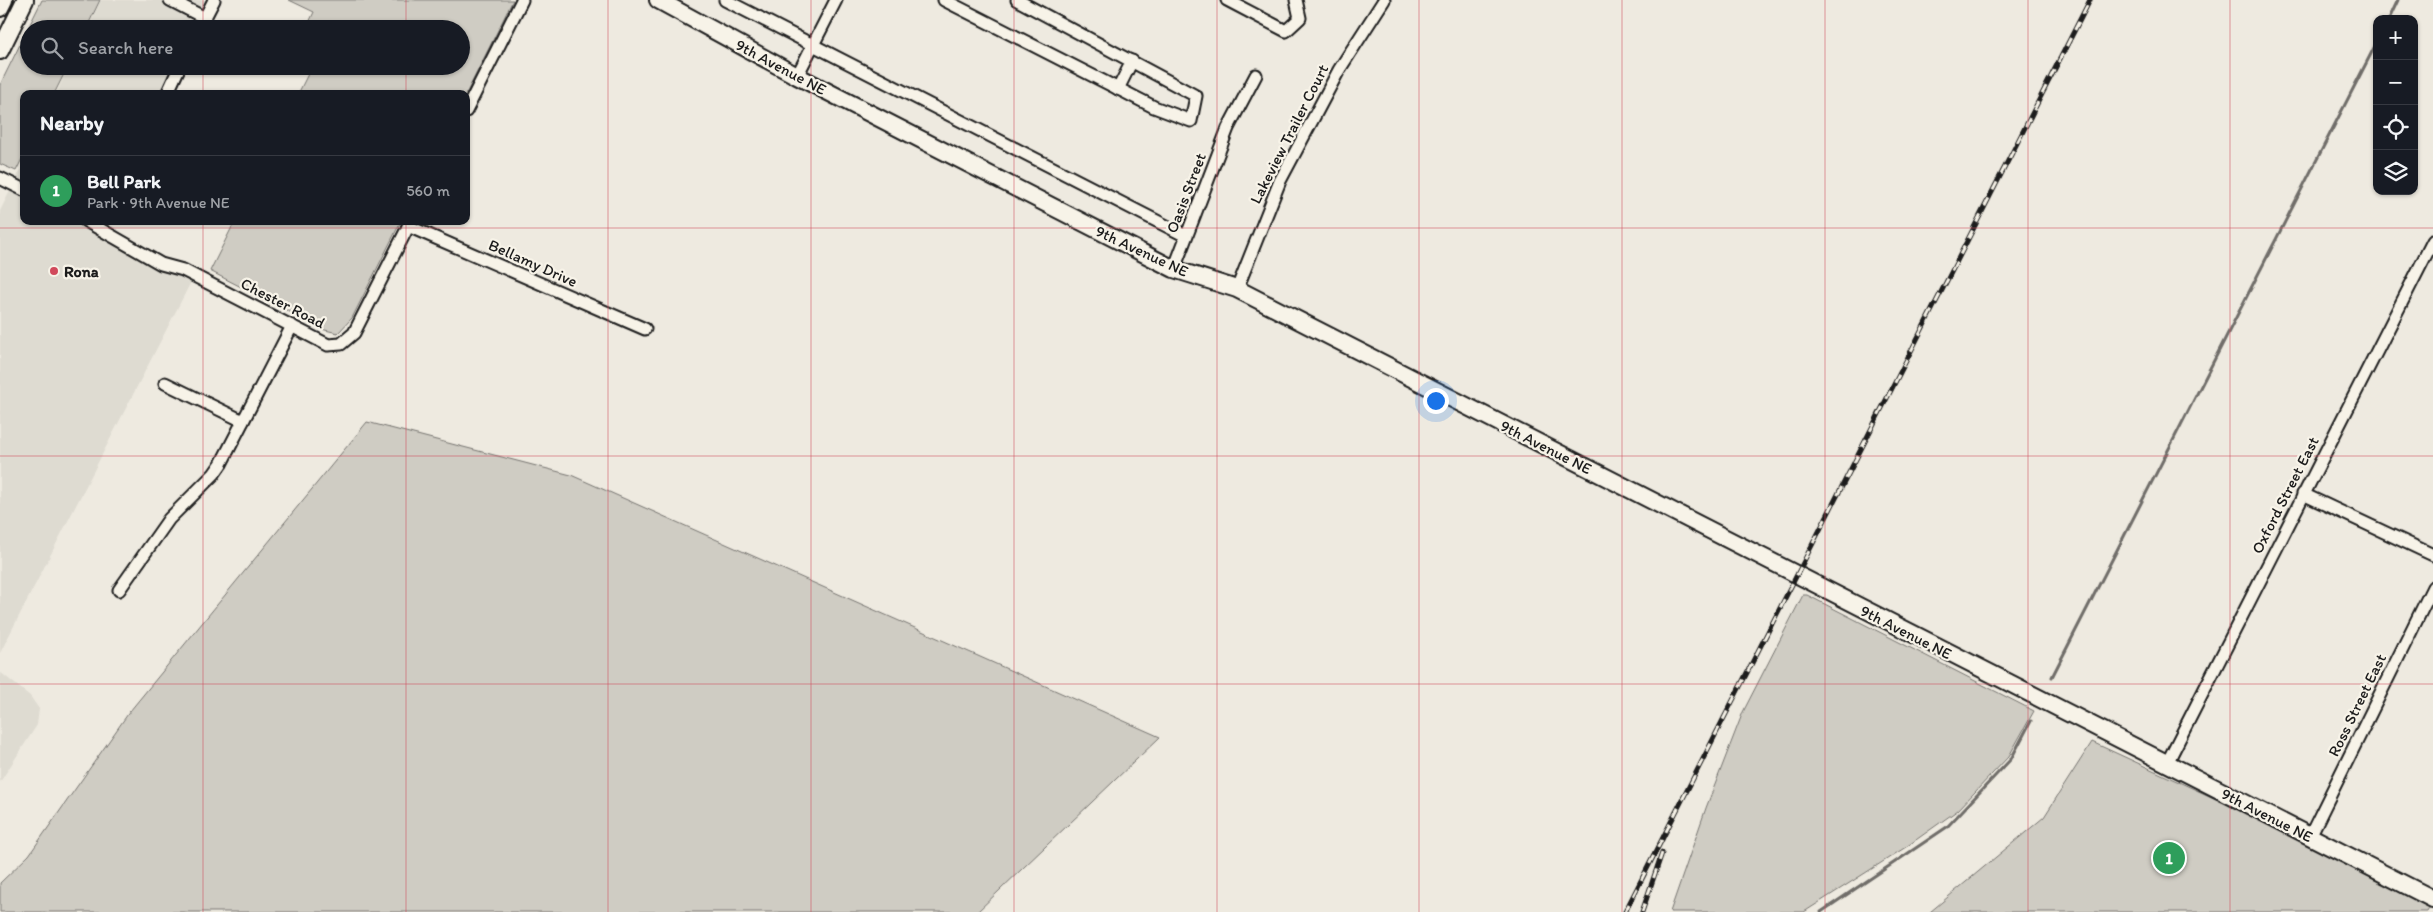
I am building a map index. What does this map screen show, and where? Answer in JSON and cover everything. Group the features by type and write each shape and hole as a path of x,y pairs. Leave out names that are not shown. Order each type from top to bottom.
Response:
{"street":[{"path":"0,8 4,0"},
{"path":"0,51 25,0"},
{"path":"170,0 205,18 214,0"},
{"path":"470,102 522,0"},
{"name":"9th Avenue NE","path":"658,0 797,76 1174,269 1237,289 2166,765 2433,899"},
{"path":"725,0 1186,236"},
{"path":"797,76 836,0"},
{"path":"944,0 1154,107 1191,121 1196,96 1017,0"},
{"path":"1227,0 1286,30 1300,18 1296,0"},
{"name":"Lakeview Trailer Court","path":"1237,289 1280,181 1339,70 1384,0"},
{"path":"1118,89 1132,62"},
{"path":"168,90 176,75"},
{"name":"Oasis Street","path":"1174,269 1228,128 1256,75"},
{"path":"0,178 20,188"},
{"name":"Chester Road","path":"102,225 161,264 183,270 328,345 341,344 354,333 408,225"},
{"name":"Bellamy Drive","path":"411,225 645,329"},
{"name":"Oxford Street East","path":"2166,765 2433,241"},
{"path":"119,590 169,519 214,474 292,326"},
{"path":"165,383 243,421"},
{"path":"2304,494 2433,555"},
{"name":"Ross Street East","path":"2310,836 2433,587"}],"shaded area":[{"path":"42,0 100,0 90,20 32,20"},
{"path":"101,0 214,0 204,20 91,20"},
{"path":"289,0 513,0 468,90 300,90 308,75 470,75 470,20 310,20 314,12"},
{"path":"20,45 20,75 64,75 56,90 20,90 20,163 16,171 0,164 0,85"},
{"path":"65,75 176,75 168,90 58,90"},
{"path":"20,171 20,225 100,225 99,227 194,276 0,653 0,211"},
{"path":"233,225 399,225 352,318 338,333 325,330 210,271"},
{"path":"367,422 571,475 1160,737 977,912 0,912 0,883 29,855 130,711"},
{"path":"1803,595 1807,595 2034,711 2009,756 1958,810 1906,847 1804,912 1670,912 1706,808 1743,712"},
{"path":"0,672 30,696 39,709 37,725 0,782"},
{"path":"2092,742 2433,899 2433,901 2427,912 1930,912 2044,817"}],"waterway":[{"path":"2391,15 2398,0"},
{"path":"2052,677 2373,50"},
{"path":"1821,912 1947,827 2011,759 2031,721"}],"railway":[{"path":"1625,912 2090,0"},
{"path":"1642,912 1662,853"}],"place":[{"name":"Rona","path":"54,271"},
{"name":"Bell Park","path":"2169,858"}]}
